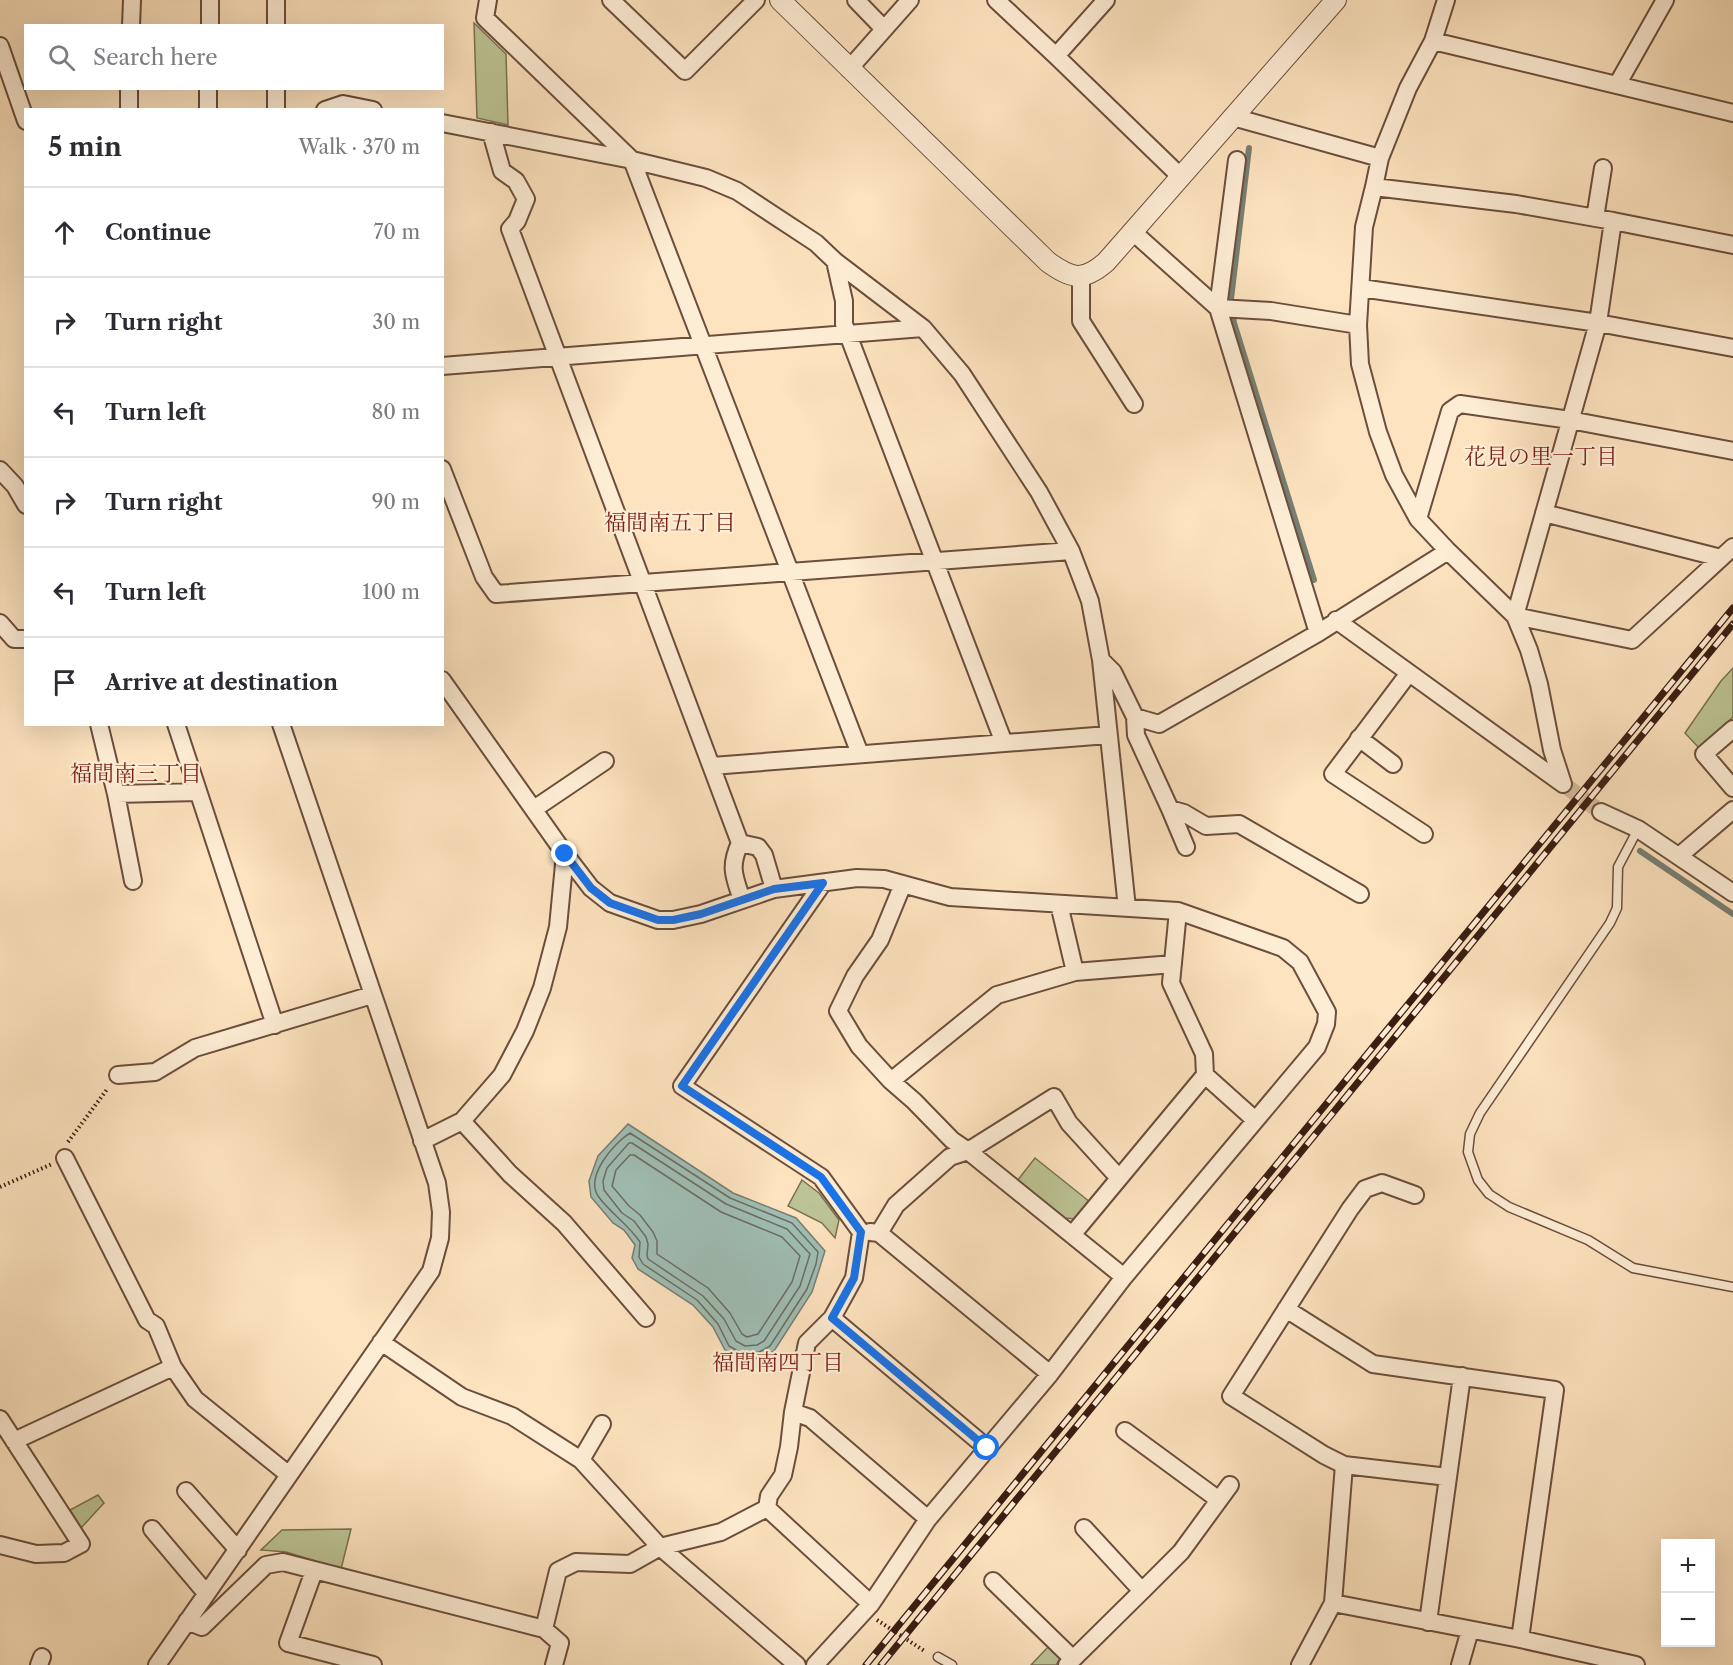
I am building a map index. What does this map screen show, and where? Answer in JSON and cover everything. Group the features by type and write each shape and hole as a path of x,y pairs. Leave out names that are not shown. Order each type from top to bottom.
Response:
{"street":[{"path":"131,24 132,0"},
{"path":"210,0 210,24"},
{"path":"276,0 276,24"},
{"path":"488,0 485,18 632,160 860,754"},
{"path":"611,0 685,71 756,0"},
{"path":"780,0 1048,262 1064,274 1081,277 1093,273 1133,232 1336,0"},
{"path":"855,0 884,29"},
{"path":"849,69 910,0"},
{"path":"996,0 1181,177"},
{"path":"1056,56 1106,0"},
{"path":"1336,620 1563,784 1552,750 1539,684 1515,616 1418,519 1394,475 1378,432 1360,364 1358,325 1364,227 1380,158 1408,88 1433,42 1446,0"},
{"path":"1617,85 1665,0"},
{"path":"1433,42 1733,113"},
{"path":"0,45 24,115"},
{"path":"129,90 129,108"},
{"path":"208,90 208,108"},
{"path":"276,90 276,108"},
{"path":"331,108 343,104 363,108"},
{"path":"1233,117 1380,158"},
{"path":"444,123 632,160 706,178 737,192 816,243 835,261 923,327 962,374 1039,492 1071,550 1090,601 1101,660 1127,908"},
{"path":"490,132 502,171 516,181 525,199 517,221 510,229 740,843 733,859 732,869 742,900"},
{"path":"1237,160 1218,308 1318,633"},
{"path":"1595,218 1603,168"},
{"path":"1374,187 1516,204 1613,220 1733,245"},
{"path":"1515,616 1598,323 1613,220"},
{"path":"1133,232 1218,308 1271,311 1358,325"},
{"path":"835,261 844,301 844,324 1004,744"},
{"path":"1081,277 1081,321 1134,404"},
{"path":"1361,288 1598,323 1733,348"},
{"path":"444,366 923,327"},
{"path":"1418,519 1450,411 1460,404 1570,420 1733,451"},
{"path":"0,470 15,486 24,502"},
{"path":"444,474 484,577 496,594 1071,550"},
{"path":"1544,513 1727,552"},
{"path":"1135,717 1159,724 1318,633 1448,551"},
{"path":"1515,616 1632,640 1727,552"},
{"path":"0,623 14,639 24,639"},
{"path":"1101,660 1113,672 1135,717 1136,735 1186,847"},
{"path":"1409,672 1333,774 1425,834"},
{"path":"444,683 565,854 591,888 610,903 658,920 673,920 774,889 857,878 884,879 950,897 1178,911 1283,948 1300,962 1313,982 1327,1012 1326,1024 1317,1047 1254,1119 1124,1277 1050,1374 928,1519 871,1604 815,1665"},
{"path":"99,726 133,881"},
{"path":"177,726 275,1025"},
{"path":"157,1665 431,1271 440,1238 441,1212 437,1183 282,726"},
{"path":"1733,729 1704,754 1733,788"},
{"path":"712,766 1108,735"},
{"path":"1359,738 1393,764"},
{"path":"534,809 605,761"},
{"path":"116,794 198,792"},
{"path":"1170,809 1184,813 1206,826 1239,824 1360,894"},
{"path":"1679,856 1733,810"},
{"path":"1601,812 1638,829 1733,894"},
{"path":"740,843 758,847 764,855 774,889"},
{"path":"422,1141 462,1121 502,1075 525,1031 542,988 558,927 565,854"},
{"path":"544,1629 558,1570 576,1562 630,1564 660,1548 721,1532 766,1508 769,1496 783,1474 807,1343 832,1318 854,1278 861,1232 821,1177 682,1086 823,883"},
{"path":"903,884 880,940 855,976 838,1011 859,1046 891,1082 914,1101 952,1140 1124,1277"},
{"path":"1059,903 1075,972"},
{"path":"1072,1235 1205,1075 1204,1054 1172,983 1178,911"},
{"path":"891,1082 997,995 1075,972 1173,964"},
{"path":"118,1075 155,1072 195,1048 372,995"},
{"path":"1205,1075 1254,1119"},
{"path":"879,1233 896,1205 950,1158 968,1151 1054,1097 1070,1123 1119,1178"},
{"path":"462,1121 510,1174 564,1223 646,1318"},
{"path":"65,1158 147,1320 156,1326 172,1367 195,1399 289,1475"},
{"path":"1415,1195 1382,1183 1365,1189 1232,1396 1324,1455 1344,1465 1448,1477"},
{"path":"861,1232 879,1233 1050,1374"},
{"path":"1286,1309 1373,1364 1555,1390 1520,1639"},
{"path":"832,1318 987,1448"},
{"path":"381,1342 462,1396 512,1416 581,1460 660,1548 797,1665"},
{"path":"14,1441 172,1367"},
{"path":"1428,1622 1462,1376"},
{"path":"793,1412 810,1418 928,1519"},
{"path":"0,1419 81,1544 64,1553 36,1554 0,1545"},
{"path":"581,1460 602,1424"},
{"path":"1125,1431 1219,1500"},
{"path":"1300,1665 1333,1603 1344,1465"},
{"path":"993,1581 1070,1662 1181,1552 1230,1485"},
{"path":"186,1491 238,1550"},
{"path":"766,1508 871,1604"},
{"path":"1084,1528 1142,1591"},
{"path":"152,1529 206,1593"},
{"path":"187,1621 202,1627 266,1565 283,1562 544,1629 560,1643 554,1665"},
{"path":"314,1571 288,1643 373,1665"},
{"path":"1333,1603 1520,1639 1636,1665"},
{"path":"1460,1665 1470,1630"}],"lane":[{"path":"1638,829 1618,867 1617,908 1610,923 1480,1113 1470,1134 1468,1152 1478,1180 1489,1194 1509,1207 1588,1240 1633,1268 1733,1287"},
{"path":"938,1657 952,1665"}],"path":[{"path":"0,1187 65,1158 65,1145 118,1075"},
{"path":"871,1604 876,1619 923,1651 938,1657"}],"green space":[{"path":"474,23 506,54 508,125 477,118"},
{"path":"1733,668 1733,717 1699,748 1685,733 1721,681"},
{"path":"1035,1158 1090,1202 1076,1219 1065,1218 1017,1181"},
{"path":"802,1180 819,1193 839,1220 835,1238 822,1223 788,1206"},
{"path":"98,1495 104,1503 81,1528 70,1510"},
{"path":"351,1529 341,1569 286,1552 261,1550 282,1530"},
{"path":"1048,1647 1060,1658 1056,1665 1031,1665"}],"water":[{"path":"628,1124 733,1193 796,1218 825,1251 812,1292 774,1351 761,1358 741,1360 725,1350 713,1327 693,1305 638,1269 632,1258 635,1245 624,1230 613,1223 591,1197 589,1181 598,1156"}],"waterway":[{"path":"1249,148 1231,299 1234,323 1314,580"},
{"path":"1640,851 1733,914"}],"tunnel":[{"path":"1563,784 1601,812"}],"railway":[{"path":"866,1665 1733,608"},
{"path":"881,1665 1733,624"}],"district":[{"name":"花見の里一丁目","path":"1541,456"},
{"name":"福間南五丁目","path":"670,522"},
{"name":"福間南三丁目","path":"136,773"},
{"name":"福間南四丁目","path":"778,1362"}],"route":[{"path":"565,854 591,888 610,903 658,920 673,920 701,914 774,889 823,883 682,1086 821,1177 861,1232 854,1278 832,1318 987,1448"}]}
